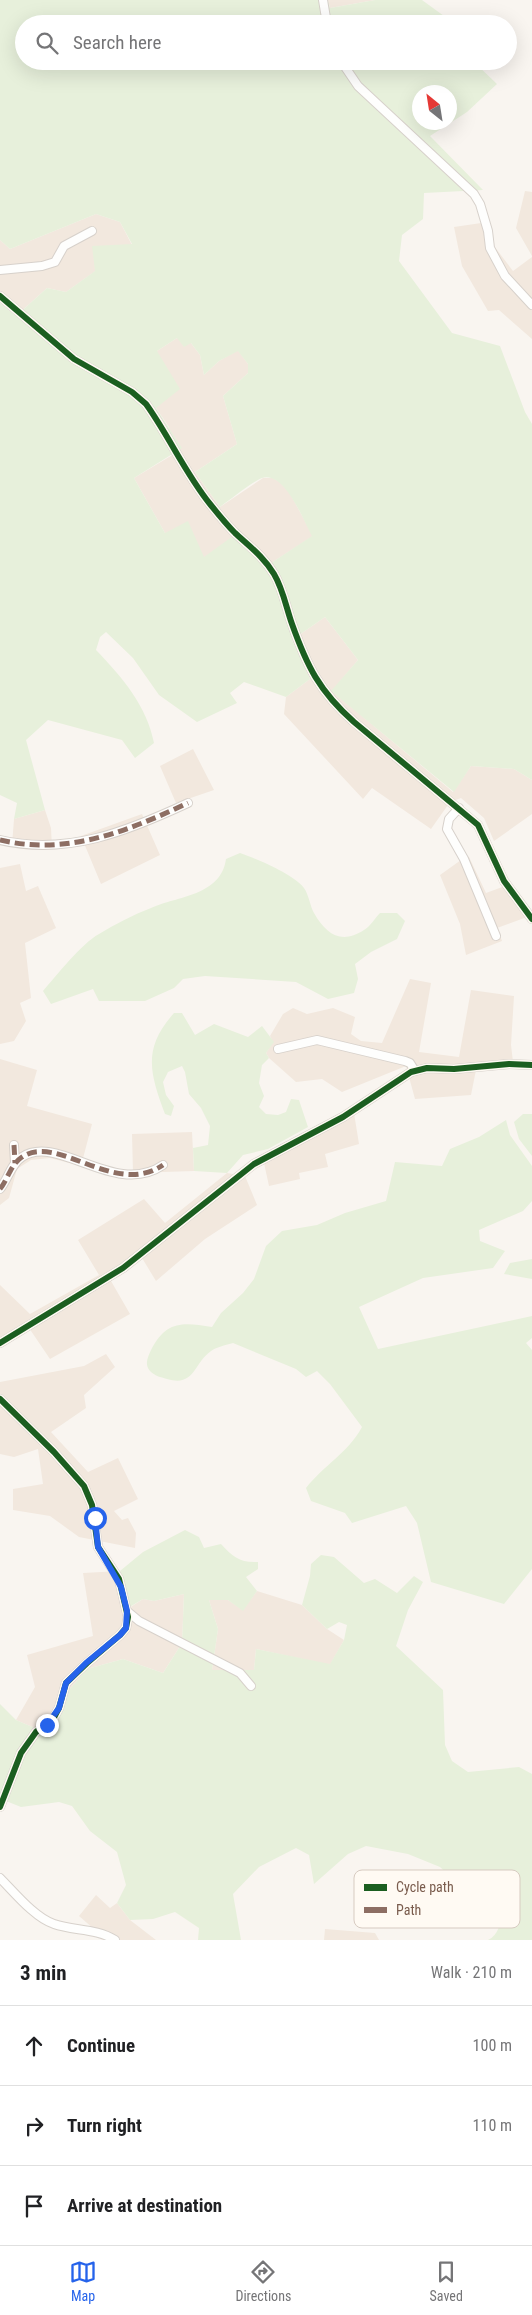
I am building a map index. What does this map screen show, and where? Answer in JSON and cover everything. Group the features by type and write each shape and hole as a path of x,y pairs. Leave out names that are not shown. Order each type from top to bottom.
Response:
{"street":[{"path":"323,0 326,15"},
{"path":"347,70 358,86 474,194 483,213 490,248 505,276 532,305"},
{"path":"0,270 42,266 55,262 64,246 92,230"},
{"path":"0,296 74,359 132,392 146,404 209,502 234,532 266,561 274,573 281,586 309,668 329,699 478,825 504,881 532,919"},
{"path":"0,840 59,845 88,842 156,818 188,803"},
{"path":"459,808 449,819 446,829 464,859 496,936"},
{"path":"278,1049 318,1040 405,1061 410,1063 415,1071"},
{"path":"0,1343 123,1268 249,1168 343,1117 415,1071 427,1068 454,1069 509,1064 532,1065"},
{"path":"14,1145 15,1163"},
{"path":"0,1189 15,1163 27,1154 42,1152 132,1176 146,1174 163,1165"},
{"path":"0,1399 60,1458 84,1486 92,1505 98,1547 119,1579 127,1611 126,1628 72,1675 66,1683 59,1708 53,1719 27,1743 0,1807"},
{"path":"127,1611 138,1621 240,1673 251,1686"},
{"path":"0,1878 32,1910 52,1924 99,1932 115,1940"}],"shaded area":[{"path":"328,0 375,0 330,8"},
{"path":"525,191 532,192 532,256 516,228"},
{"path":"96,214 120,222 132,245 66,292 47,288 16,316 0,303 0,240 10,249"},
{"path":"488,222 494,246 513,271 532,257 532,339 499,310 488,311 462,266 454,227"},
{"path":"177,338 191,343 200,355 204,375 219,361 238,350 248,364 248,373 223,396 237,444 195,472 220,507 263,478 273,478 286,486 313,536 265,567 204,558 165,533 134,478 174,454 169,427 156,408 157,351"},
{"path":"325,617 358,660 332,691 453,792 471,766 514,769 532,780 532,814 494,841 484,818 461,798 450,802 431,829 372,788 363,799 284,714 286,697 310,679 292,640"},
{"path":"193,749 214,790 176,803 160,766"},
{"path":"45,810 51,828 52,848 12,845 14,819"},
{"path":"142,814 160,855 101,884 81,836"},
{"path":"469,857 486,893 505,886 527,917 497,928 502,941 466,955 460,924 440,875 461,860"},
{"path":"20,864 26,891 38,886 56,928 25,943 31,998 20,1003 26,1021 14,1041 0,1044 0,868"},
{"path":"410,979 431,983 419,1052 459,1057 471,990 514,996 511,1045 513,1062 477,1065 471,1095 415,1099 406,1066 342,1092 322,1079 296,1082 269,1058 266,1053 273,1042 270,1036 283,1014 293,1008 307,1014 333,1008 355,1017 351,1034 361,1041 382,1043"},
{"path":"0,1059 37,1070 27,1106 92,1124 81,1166 50,1158 31,1160 17,1169 9,1198 0,1205"},
{"path":"354,1113 359,1144 325,1154 328,1167 299,1173 300,1179 269,1186 264,1163"},
{"path":"192,1132 194,1171 133,1173 132,1134"},
{"path":"227,1173 245,1176 257,1205 205,1239 156,1281 142,1258 111,1281 130,1314 50,1359 29,1328 0,1347 0,1285 30,1314 99,1275 78,1240 144,1199 165,1223"},
{"path":"106,1354 115,1367 84,1395 86,1408 51,1432 88,1472 118,1458 138,1499 114,1511 122,1520 128,1518 136,1533 135,1548 79,1537 50,1516 13,1510 13,1489 43,1484 38,1449 14,1457 0,1454 0,1382 84,1366"},
{"path":"120,1571 129,1608 143,1599 154,1601 184,1594 182,1643 163,1673 123,1659 87,1669 56,1705 44,1732 16,1720 35,1687 27,1655 93,1636 83,1573"},
{"path":"257,1591 302,1605 327,1629 344,1640 330,1665 256,1649 254,1670 212,1670 218,1629 209,1600 228,1600 243,1610"},
{"path":"96,1895 110,1908 117,1903 130,1920 156,1940 115,1940 102,1936 79,1916"},
{"path":"325,1929 375,1933 379,1940 324,1940"}],"green space":[{"path":"0,0 328,0 330,8 375,0 422,0 443,15 15,15 15,70 482,70 497,84 467,112 457,118 457,85 412,85 412,130 439,130 430,136 483,190 424,193 423,219 402,235 399,261 452,333 500,346 525,412 532,424 532,780 514,769 471,766 454,792 331,691 358,660 325,617 292,640 310,679 286,697 244,682 230,693 237,703 197,722 159,695 133,658 106,632 100,637 96,650 124,682 139,704 151,729 154,743 135,758 122,740 48,720 26,740 45,810 14,819 17,803 0,795 0,303 16,316 47,288 66,292 95,271 92,246 132,244 120,222 96,214 10,249 0,240","holes":["177,338 184,347 191,343 200,355 204,375 219,361 238,351 248,364 248,373 223,396 237,444 195,472 220,507 262,478 270,478 278,482 292,498 312,536 265,567 233,536 204,557 188,521 165,533 134,478 182,448 156,408 180,389 157,351"]},
{"path":"240,853 292,877 299,883 306,891 319,920 329,932 335,935 348,937 356,934 368,927 380,913 397,913 405,921 397,939 371,952 355,964 358,979 354,993 328,999 296,982 205,976 183,979 174,988 145,1001 99,1001 93,989 51,1004 43,991 70,960 92,939 138,914 207,888 216,881 226,859"},
{"path":"174,1013 182,1013 195,1035 214,1024 248,1037 262,1026 274,1042 266,1053 269,1058 262,1065 259,1083 264,1096 259,1107 266,1114 278,1115 286,1112 291,1099 299,1100 308,1127 268,1149 243,1155 227,1173 194,1171 193,1148 208,1145 210,1126 201,1108 189,1094 182,1066 168,1072 163,1082 166,1095 174,1106 171,1116 165,1114 153,1074 153,1050 157,1038"},
{"path":"523,1114 532,1114 532,1156 519,1139 514,1122"},
{"path":"506,1120 510,1135 532,1166 532,1201 523,1211 479,1230 480,1241 505,1251 493,1268 423,1278 359,1307 378,1349 532,1316 532,1338 526,1343 532,1350 532,1569 504,1604 431,1582 417,1523 406,1506 352,1523 345,1513 311,1501 306,1488 349,1445 362,1427 330,1384 317,1371 306,1377 296,1369 233,1343 211,1351 193,1373 183,1380 176,1381 156,1375 150,1371 147,1363 157,1340 169,1329 183,1324 212,1327 221,1313 243,1293 254,1279 266,1246 282,1231 317,1225 345,1213 386,1201 395,1162 442,1166 450,1149 479,1137"},
{"path":"532,1259 532,1279 504,1274 510,1263"},
{"path":"185,1530 199,1537 204,1548 221,1544 237,1558 258,1562 258,1569 246,1577 257,1591 243,1611 228,1600 209,1600 218,1629 212,1670 254,1670 256,1649 330,1664 344,1640 347,1625 339,1622 327,1629 302,1605 310,1576 311,1564 321,1555 334,1557 364,1583 375,1579 397,1593 414,1576 423,1582 408,1610 396,1646 443,1690 445,1745 452,1761 468,1772 519,1767 532,1774 532,1940 488,1940 498,1928 520,1928 520,1870 443,1870 408,1854 366,1846 348,1854 314,1884 309,1855 296,1848 259,1867 233,1894 241,1940 198,1940 199,1928 175,1912 153,1919 130,1920 117,1903 126,1885 117,1852 90,1831 72,1806 59,1802 21,1807 6,1801 0,1796 0,1704 16,1720 44,1732 56,1705 87,1669 123,1659 163,1673 182,1643 184,1594 154,1601 143,1599 128,1608 120,1571 143,1552"}],"marked path":[{"path":"0,840 49,845 73,843 120,831 188,803"},
{"path":"14,1145 15,1163"},
{"path":"0,1189 18,1160 36,1152 52,1153 107,1171 126,1174 145,1173 163,1165"}],"cycle path":[{"path":"0,296 74,359 132,392 146,404 201,492 228,526 261,557 274,574 303,653 323,688 354,722 478,825 504,881 532,919"},
{"path":"0,1343 123,1268 254,1164 343,1117 411,1072 427,1068 454,1069 509,1064 532,1065"},
{"path":"0,1399 54,1452 84,1486 92,1505 98,1547 119,1579 128,1617 126,1628 120,1635 66,1683 59,1708 53,1719 36,1732 21,1753 0,1807"}],"route":[{"path":"47,1725 59,1708 66,1683 72,1675 110,1644 126,1628 128,1617 119,1579 98,1547 95,1518"}]}
